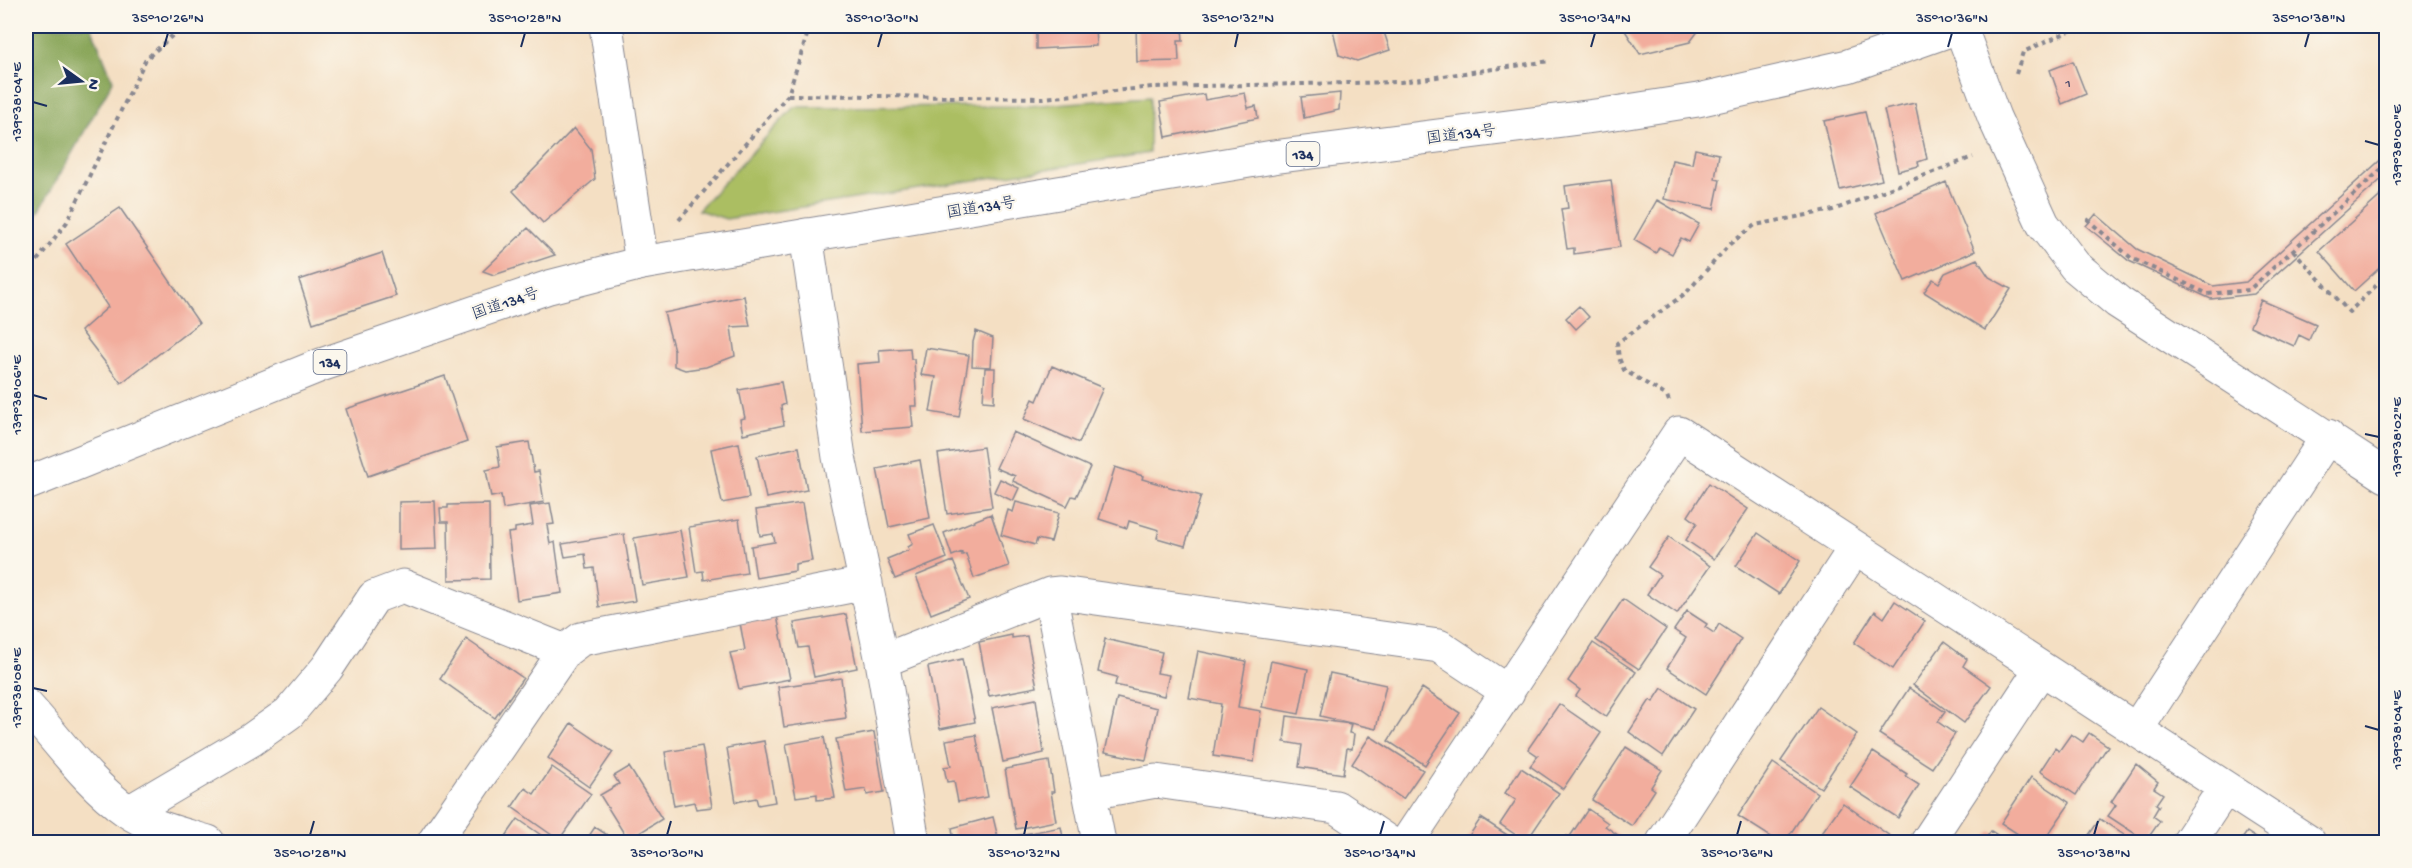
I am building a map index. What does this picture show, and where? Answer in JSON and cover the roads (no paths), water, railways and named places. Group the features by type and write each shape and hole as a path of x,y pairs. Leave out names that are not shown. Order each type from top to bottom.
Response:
{"main road":[{"path":"606,26 642,263"},
{"path":"1960,26 2006,144 2043,224 2075,266 2118,302 2328,436 2386,476"},
{"name":"国道134号","path":"26,484 321,365 549,287 642,263 1273,158 1602,116 1698,100 1848,66 1960,26"},
{"path":"806,235 839,457 882,661 913,843"},
{"path":"1407,843 1679,434 2309,843"},
{"path":"2136,730 2328,436"},
{"path":"1664,843 1855,548"},
{"path":"434,843 565,651 581,639 866,583"},
{"path":"129,812 251,740 289,712 327,668 374,597 403,586 565,651"},
{"path":"882,661 1050,594 1060,593 1439,646 1508,692"},
{"path":"1050,594 1099,843"},
{"path":"1928,843 2041,669"},
{"path":"26,705 95,785 129,812 208,843"},
{"path":"1090,793 1156,781 1336,807 1388,843"},
{"path":"2189,843 2225,788"}]}
